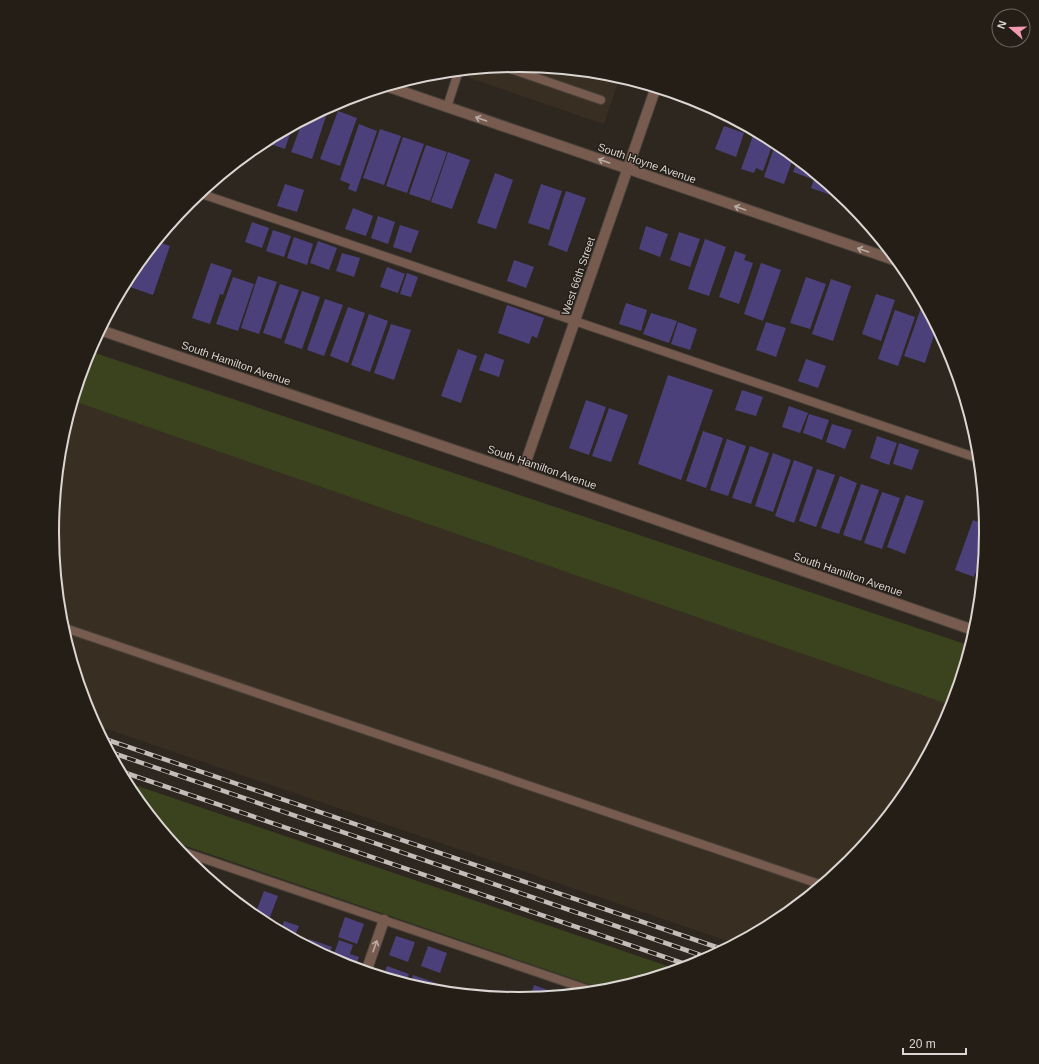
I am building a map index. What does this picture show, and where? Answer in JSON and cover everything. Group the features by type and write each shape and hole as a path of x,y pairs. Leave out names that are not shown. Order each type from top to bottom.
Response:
{"street":[{"name":"South Hoyne Avenue","path":"394,89 890,258"},
{"name":"West 66th Street","path":"522,472 654,92"},
{"name":"South Hamilton Avenue","path":"104,332 522,472 969,629"},
{"path":"368,967 384,920"}],"lane":[{"path":"519,72 601,100"},
{"path":"447,107 457,75"},
{"path":"206,195 973,457"},
{"path":"70,630 817,883"},
{"path":"190,854 583,988"}],"shaded area":[{"path":"489,72 550,72 580,75 618,82 604,124 460,75"},
{"path":"78,403 947,704 933,736 918,762 902,788 866,836 845,858 800,897 750,931 729,942 102,728 83,680 75,651 68,622 60,562 60,502 63,472 68,442"}],"green space":[{"path":"95,353 966,644 956,680 947,704 78,403 83,384"},
{"path":"135,785 670,967 639,977 595,986 181,844 154,812"}],"building":[{"path":"338,111 357,118 340,166 320,159"},
{"path":"327,114 312,159 291,152 300,127"},
{"path":"359,124 377,131 356,192 348,189 350,184 340,180"},
{"path":"724,126 744,133 736,157 715,149"},
{"path":"380,129 401,136 384,185 363,178"},
{"path":"291,132 285,149 271,144"},
{"path":"753,135 772,147 763,171 756,168 754,173 741,169"},
{"path":"403,137 424,144 407,193 386,186"},
{"path":"426,145 447,152 430,201 409,194"},
{"path":"774,148 792,161 784,184 764,177"},
{"path":"448,152 470,160 452,209 431,202"},
{"path":"796,164 812,177 812,179 793,172"},
{"path":"495,173 513,180 496,229 477,223"},
{"path":"814,179 832,194 831,195 811,188"},
{"path":"285,184 304,190 297,212 277,206"},
{"path":"541,184 562,191 549,230 528,223"},
{"path":"566,191 586,198 567,252 548,245"},
{"path":"353,208 373,216 366,236 345,229"},
{"path":"378,216 395,222 388,244 371,238"},
{"path":"252,222 269,228 262,248 245,242"},
{"path":"400,225 419,231 411,253 393,247"},
{"path":"646,226 668,234 660,257 639,249"},
{"path":"273,230 291,236 284,257 266,251"},
{"path":"679,232 700,239 690,267 670,260"},
{"path":"294,237 313,244 307,265 287,258"},
{"path":"705,239 726,247 709,296 688,289"},
{"path":"318,241 337,248 329,270 310,263"},
{"path":"161,243 170,246 153,295 130,287"},
{"path":"735,251 746,255 744,260 753,263 739,304 719,297"},
{"path":"342,253 360,258 354,277 336,271"},
{"path":"514,260 534,267 526,288 507,281"},
{"path":"211,263 232,270 223,295 220,294 210,324 192,318"},
{"path":"761,263 781,270 763,321 744,314"},
{"path":"387,267 405,274 398,293 380,287"},
{"path":"407,273 418,277 411,297 400,294"},
{"path":"258,276 277,282 259,334 241,328"},
{"path":"233,277 254,284 238,331 216,324"},
{"path":"806,277 826,284 810,329 790,323"},
{"path":"831,279 851,286 833,341 812,334"},
{"path":"280,284 299,290 281,339 263,333"},
{"path":"302,291 320,297 302,349 284,343"},
{"path":"876,294 895,300 881,341 862,334"},
{"path":"325,299 343,305 324,356 307,350"},
{"path":"626,303 647,310 641,331 619,324"},
{"path":"507,305 544,318 537,338 532,336 529,344 498,333"},
{"path":"348,307 365,313 348,363 330,356"},
{"path":"921,308 935,332 925,363 904,356"},
{"path":"895,310 915,317 898,366 878,359"},
{"path":"651,313 677,321 669,343 643,334"},
{"path":"369,314 388,321 370,372 351,365"},
{"path":"678,322 697,329 690,350 671,344"},
{"path":"766,322 786,328 776,357 756,350"},
{"path":"391,324 411,330 394,380 374,373"},
{"path":"458,349 477,356 461,403 441,396"},
{"path":"485,353 504,360 499,377 479,370"},
{"path":"806,359 826,366 818,388 798,381"},
{"path":"668,375 713,390 681,480 638,464"},
{"path":"742,390 763,397 756,416 735,410"},
{"path":"586,400 606,407 589,455 569,448"},
{"path":"789,406 808,413 800,433 782,427"},
{"path":"609,408 628,415 611,462 592,456"},
{"path":"809,414 829,420 822,440 803,433"},
{"path":"832,424 852,430 845,449 826,442"},
{"path":"703,431 723,438 706,488 686,481"},
{"path":"877,436 897,443 889,465 870,458"},
{"path":"727,439 746,446 728,496 710,490"},
{"path":"899,443 919,450 912,470 893,464"},
{"path":"750,446 769,453 751,504 732,498"},
{"path":"773,453 791,460 773,512 755,506"},
{"path":"794,460 813,467 794,523 775,516"},
{"path":"817,469 835,475 816,527 799,521"},
{"path":"840,476 857,483 839,534 821,528"},
{"path":"861,484 879,490 861,541 843,535"},
{"path":"882,492 900,498 882,549 864,543"},
{"path":"906,495 924,501 905,554 887,547"},
{"path":"973,520 980,523 979,563 974,577 955,570"},
{"path":"264,891 278,896 270,917 257,910"},
{"path":"345,917 364,924 357,944 338,937"},
{"path":"284,921 299,926 295,934 282,927"},
{"path":"396,936 415,942 408,962 389,955"},
{"path":"309,939 332,947 330,951 308,941"},
{"path":"339,940 353,945 350,954 359,957 357,962 334,953"},
{"path":"428,946 447,953 440,973 421,966"},
{"path":"387,966 409,974 407,979 385,972"},
{"path":"413,975 436,983 435,985 412,980"},
{"path":"534,985 552,992 550,992 532,992"}],"railway":[{"path":"108,740 717,947"},
{"path":"117,754 700,955"},
{"path":"128,774 681,963"}]}
